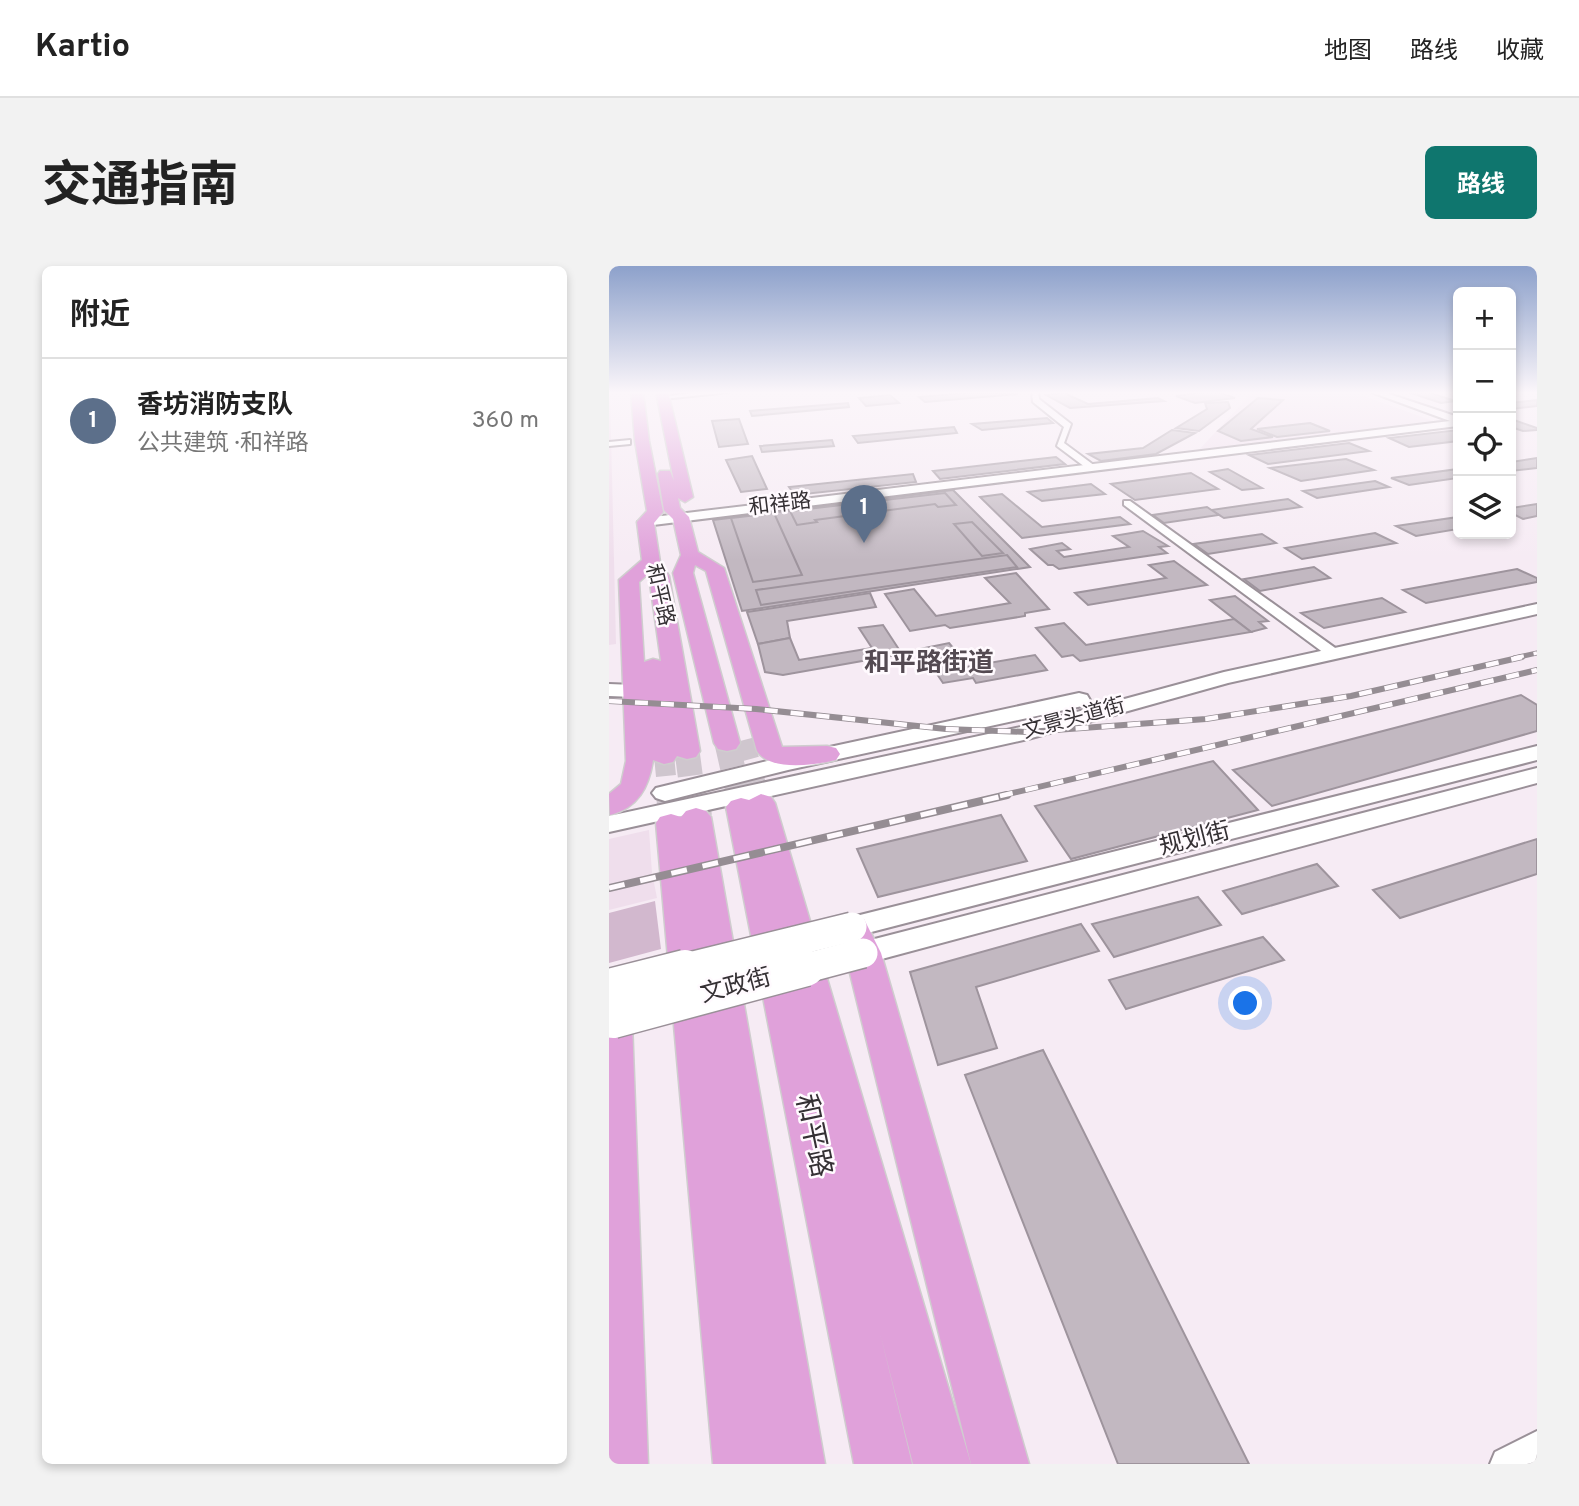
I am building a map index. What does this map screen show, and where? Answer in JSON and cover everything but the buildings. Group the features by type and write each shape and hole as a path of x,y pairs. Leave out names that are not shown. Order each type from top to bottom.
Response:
{"main road":[{"name":"和平路","path":"648,448 655,512 638,517 650,562 659,576 687,751"},
{"name":"和平路","path":"656,448 672,510 681,517 689,555 696,570 735,742"},
{"path":"689,555 715,568 769,751 786,757 827,754"},
{"path":"609,812 634,786 640,761 629,580 650,562"},
{"path":"650,562 642,579 664,756"},
{"name":"文景头道街","path":"609,812 1028,732 1328,649 1537,601"},
{"name":"文景头道街","path":"609,812 827,754 1328,649 1537,609"},
{"name":"规划街","path":"857,940 1537,753"},
{"name":"规划街","path":"857,940 1537,775"},
{"name":"和平路","path":"883,1464 751,805 942,1464"},
{"path":"742,1464 683,820 796,1464"},
{"path":"857,940 1000,1464"},
{"name":"文政街","path":"611,1004 857,940"},
{"path":"611,1004 619,1464"}],"street":[{"path":"1065,448 1092,468"},
{"name":"和祥路","path":"638,517 681,517 1252,448"},
{"path":"1126,503 1328,649"},
{"path":"609,690 634,691"},
{"path":"1507,1464 1537,1448"}],"shaded area":[{"path":"609,448 611,448 616,644 609,645"},
{"path":"1201,448 1231,448 1197,452"},
{"path":"649,830 657,898 609,910 609,839"},
{"path":"655,901 661,949 609,963 609,913"}],"tunnel":[{"path":"744,740 759,796"},
{"path":"727,743 739,796"},
{"path":"687,751 693,796"},
{"path":"664,756 668,796"},
{"path":"668,795 671,823"},
{"path":"693,795 696,817"},
{"path":"738,795 741,807"},
{"path":"759,795 761,803"}],"railway":[{"path":"1514,658 1537,653"},
{"path":"609,701 756,709 946,729 1028,732 1206,719 1351,696 1522,657"},
{"path":"1000,796 1537,670"},
{"path":"609,888 1007,795"}],"place":[{"name":"香坊消防支队","path":"864,543"}],"district":[{"name":"和平路街道","path":"929,664"}]}
